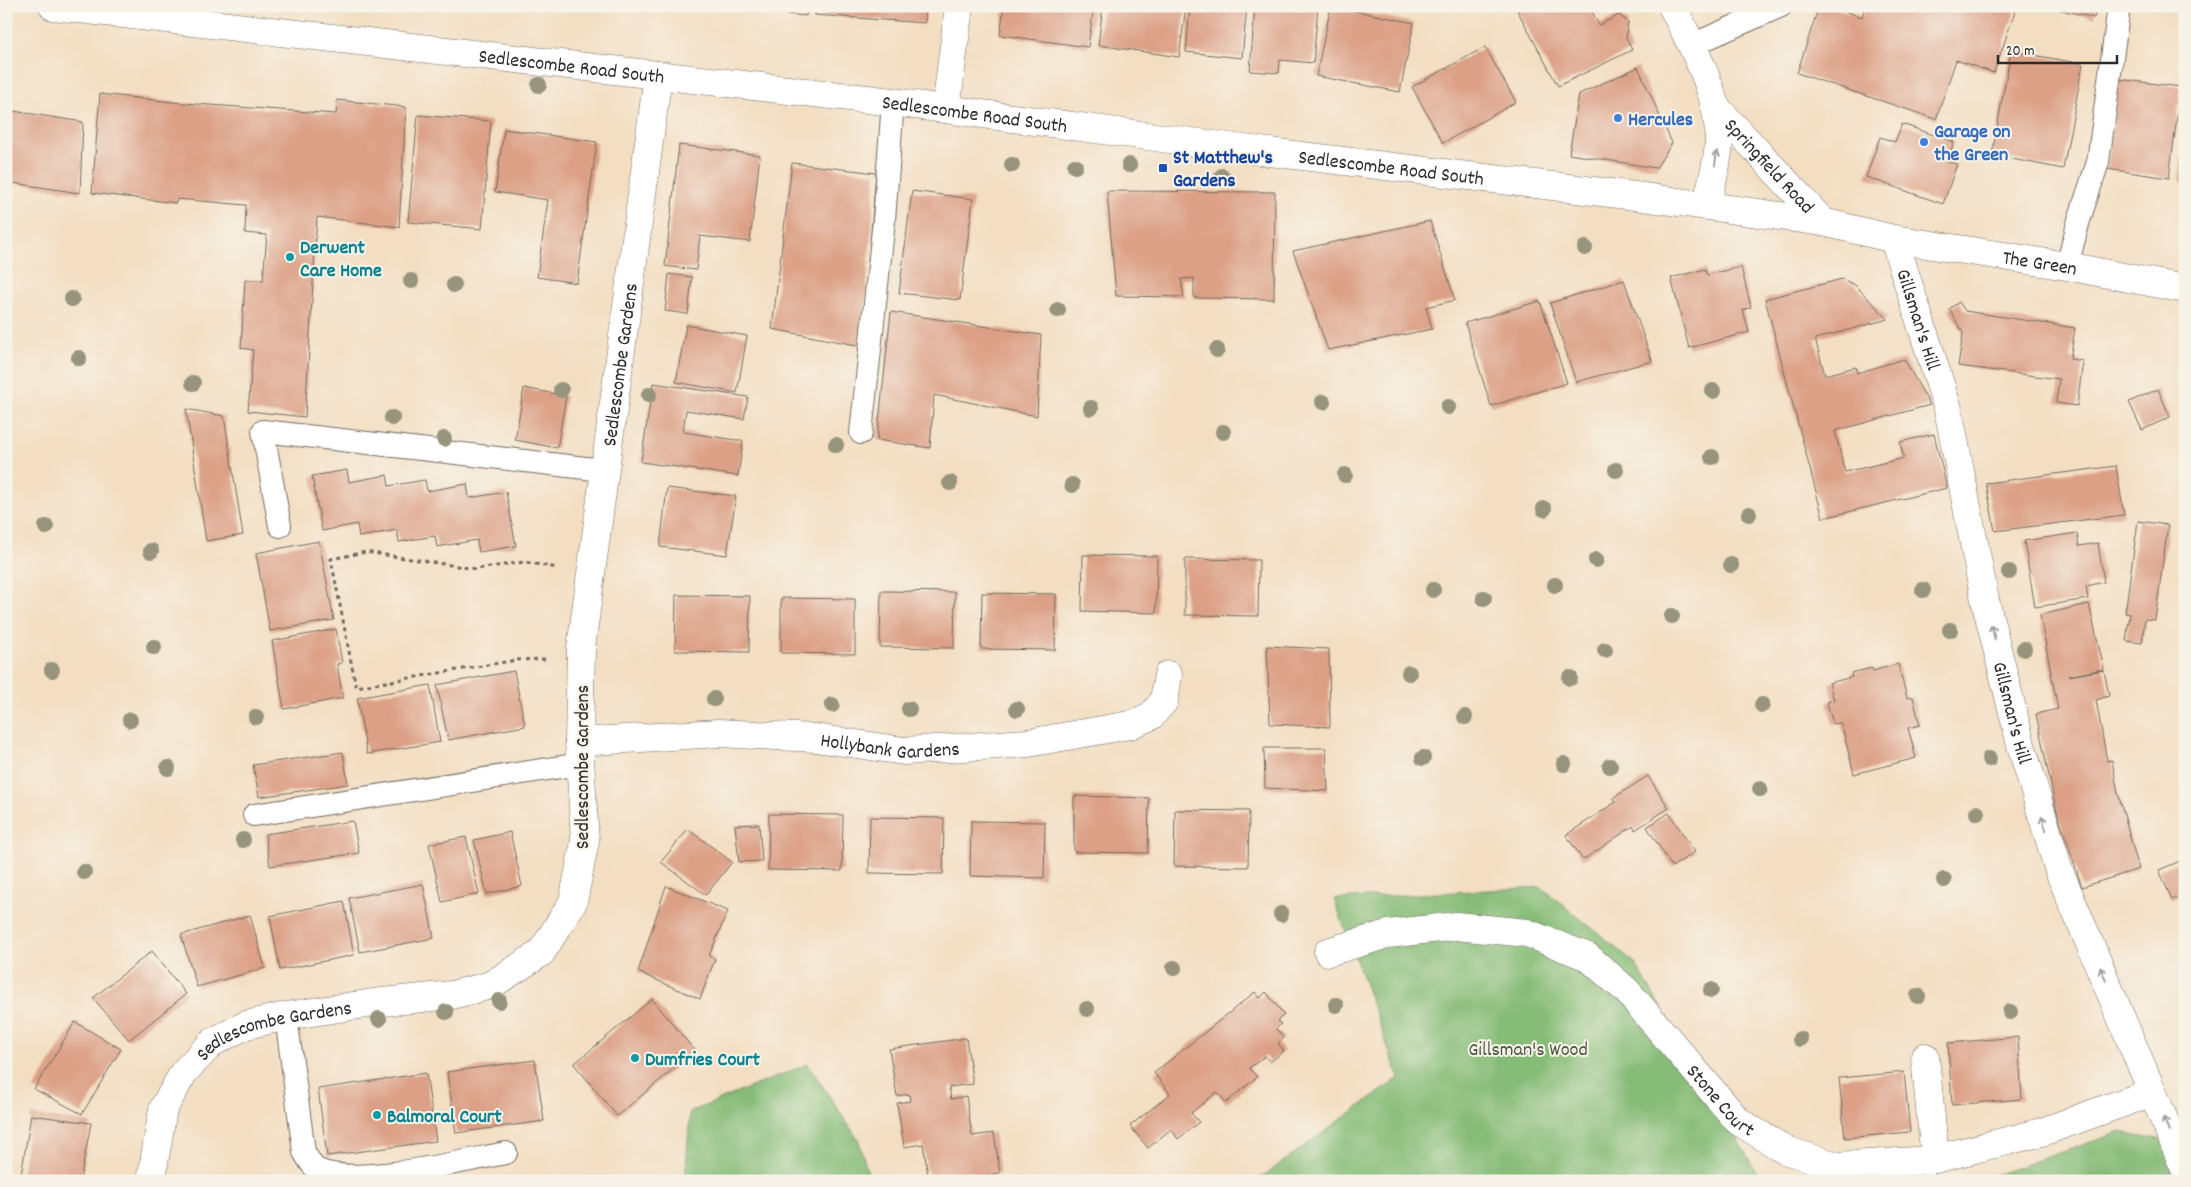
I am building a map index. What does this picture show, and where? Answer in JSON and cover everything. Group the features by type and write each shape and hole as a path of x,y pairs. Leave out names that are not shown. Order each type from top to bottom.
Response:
{"street":[{"name":"Sedlescombe Road South","path":"53,6 893,102 1244,149 1823,222 1894,239"},
{"path":"946,109 959,6"},
{"name":"Springfield Road","path":"1672,6 1692,45 1716,108 1719,143 1715,170 1706,206"},
{"name":"Sedlescombe Gardens","path":"151,1181 163,1109 184,1072 213,1042 246,1025 286,1016 373,1003 452,995 491,985 541,953 573,902 585,841 580,753 580,658 603,470 658,75"},
{"name":"Springfield Road","path":"1716,108 1823,222"},
{"name":"The Green","path":"1894,239 2067,266 2185,289"},
{"name":"Gillsman's Hill","path":"1894,239 1948,409 1986,600 2021,745 2059,871 2185,1169"},
{"name":"Hollybank Gardens","path":"580,753 718,734 816,738 904,751 1028,744 1130,725 1151,716 1164,701 1168,675"},
{"name":"Stone Court","path":"1328,952 1388,934 1456,926 1527,933 1588,957 1628,990 1738,1120 1785,1150 1838,1166 1936,1159 2042,1132 2153,1092"},
{"path":"1925,1057 1936,1159"}],"lane":[{"path":"1692,45 1781,6"},
{"path":"2067,266 2079,220 2098,162 2119,6"},
{"path":"861,433 884,220 893,102"},
{"path":"280,526 263,431 603,470"},
{"path":"254,815 580,753"},
{"path":"286,1016 304,1152 316,1170 338,1176 366,1179 506,1153"}],"path":[{"path":"580,658 517,660 356,687 331,559 366,552 476,569 524,562 590,573"}],"green space":[{"name":"Gillsman's Wood","path":"1541,887 1635,963 1761,1180 1764,1181 1256,1181 1399,1078 1334,899"},
{"path":"808,1064 859,1141 870,1181 685,1181 690,1112"},
{"path":"2120,1132 2175,1142 2185,1181 1977,1181"}],"building":[{"path":"705,6 807,6 806,16"},
{"path":"816,6 926,6 925,23 815,15"},
{"path":"1004,6 1094,6 1088,47 1000,35"},
{"path":"1103,6 1186,6 1179,57 1098,45"},
{"path":"1190,6 1247,6 1242,58 1186,52"},
{"path":"1255,6 1318,6 1313,63 1280,60 1279,73 1250,71"},
{"path":"1331,6 1414,23 1400,92 1316,76"},
{"path":"1515,6 1596,6 1591,9 1599,25 1619,15 1628,22 1626,37 1632,50 1558,86"},
{"path":"1819,6 1829,6 1862,17 1865,6 2016,8 1994,73 1956,60 1936,119 1797,73"},
{"path":"2046,6 2097,6 2094,18"},
{"path":"1485,47 1516,102 1443,143 1412,87"},
{"path":"2011,51 2083,64 2063,169 1992,155"},
{"name":"Hercules","path":"1638,67 1672,143 1656,168 1569,154 1579,94"},
{"path":"2118,79 2181,87 2169,178 2107,169"},
{"name":"Derwent Care Home","path":"100,94 182,103 336,114 337,100 406,107 399,227 317,217 305,417 248,411 253,350 241,348 245,280 263,280 267,235 245,233 246,205 177,199 176,203 92,193"},
{"path":"7,110 83,122 80,193 6,182"},
{"path":"418,115 491,121 482,229 408,222"},
{"path":"1902,124 1954,142 1947,161 1957,164 1943,204 1866,177 1880,137 1895,142"},
{"path":"504,129 597,142 577,283 537,277 548,200 495,192"},
{"path":"2183,140 2185,141 2185,187 2179,180"},
{"path":"679,145 760,155 750,242 700,236 696,270 665,266"},
{"path":"792,163 876,173 862,346 772,329"},
{"path":"912,191 973,199 960,300 899,293"},
{"path":"1107,191 1275,192 1274,299 1194,298 1194,278 1181,279 1184,297 1116,296"},
{"path":"1430,221 1455,300 1426,307 1432,329 1328,350 1293,251"},
{"path":"1741,267 1751,307 1743,310 1749,332 1689,348 1671,278 1705,269 1707,275"},
{"path":"669,274 692,277 688,314 665,311"},
{"path":"1842,279 1855,285 1888,319 1815,339 1825,375 1856,367 1857,373 1904,359 1930,405 1835,431 1845,472 1904,458 1900,442 1934,434 1947,488 1823,518 1765,299"},
{"path":"1624,280 1652,361 1576,382 1550,303"},
{"path":"1540,301 1567,383 1491,406 1465,323"},
{"path":"1959,302 1965,311 2075,328 2070,359 2083,361 2077,406 2056,403 2059,379 1958,366 1963,333 1949,309"},
{"path":"891,312 1041,335 1037,416 934,395 930,448 877,440"},
{"path":"686,325 747,336 737,393 676,382"},
{"path":"653,383 748,397 744,419 686,410 683,432 743,441 738,476 641,462"},
{"path":"524,388 566,396 557,448 515,440"},
{"path":"2158,389 2170,417 2142,430 2129,402"},
{"path":"186,409 224,416 243,535 206,541"},
{"path":"2116,466 2124,515 1995,531 1986,483"},
{"path":"347,470 349,482 387,475 389,486 425,480 427,491 467,484 469,498 506,492 516,546 479,552 477,540 437,547 435,536 399,542 397,530 359,537 357,524 322,531 312,476"},
{"path":"667,488 736,496 727,555 660,547"},
{"path":"2138,521 2168,525 2155,620 2145,619 2142,643 2126,641 2130,614 2125,613"},
{"path":"2077,533 2079,546 2098,543 2104,582 2086,586 2088,599 2035,607 2024,541"},
{"path":"319,541 334,620 270,631 256,553"},
{"path":"1083,555 1157,556 1156,613 1082,611"},
{"path":"1185,559 1259,560 1258,616 1185,615"},
{"path":"881,591 955,592 954,648 880,647"},
{"path":"982,593 1056,594 1055,650 981,649"},
{"path":"676,595 750,596 749,652 675,651"},
{"path":"781,598 855,599 855,654 781,653"},
{"path":"2089,604 2104,669 2068,676 2104,670 2109,696 2096,700 2107,761 2112,760 2118,793 2139,869 2082,887 2056,809 2036,714 2058,709 2040,615"},
{"path":"336,629 342,663 337,664 343,698 284,709 272,641"},
{"path":"1267,646 1329,649 1330,727 1270,724"},
{"path":"1898,664 1907,698 1913,697 1920,725 1908,728 1916,758 1854,774 1841,723 1833,724 1827,702 1834,700 1829,683 1852,677 1851,673 1872,668 1873,671"},
{"path":"514,671 525,726 448,740 437,685"},
{"path":"430,685 440,742 367,754 357,698"},
{"path":"1264,748 1326,748 1328,791 1265,788"},
{"path":"343,752 348,784 259,797 253,765"},
{"path":"1648,776 1669,808 1635,830 1633,826 1583,860 1566,835 1616,802 1613,798"},
{"path":"1074,796 1149,798 1148,853 1074,852"},
{"path":"1175,810 1249,811 1248,867 1174,866"},
{"path":"1669,813 1695,852 1672,867 1647,827"},
{"path":"769,814 843,815 842,871 768,870"},
{"path":"870,817 944,818 943,874 869,873"},
{"path":"353,821 359,853 270,866 265,834"},
{"path":"971,821 1045,822 1044,878 970,876"},
{"path":"759,824 762,861 739,862 735,825"},
{"path":"688,829 732,862 706,895 661,862"},
{"path":"510,832 522,886 487,894 474,840"},
{"path":"466,837 479,894 442,902 429,844"},
{"path":"2185,859 2185,910 2179,897 2172,900 2159,870"},
{"path":"423,884 434,938 360,952 349,898"},
{"path":"666,886 728,911 709,956 715,959 700,999 638,972"},
{"path":"344,901 354,955 280,970 270,916"},
{"path":"250,915 265,968 197,987 181,935"},
{"path":"152,951 186,994 129,1040 93,998"},
{"path":"1255,992 1260,998 1266,992 1284,1015 1277,1021 1281,1024 1276,1029 1284,1038 1278,1043 1284,1051 1270,1062 1265,1056 1249,1068 1257,1077 1226,1103 1217,1092 1191,1113 1199,1122 1178,1139 1171,1129 1148,1148 1130,1126 1170,1094 1154,1073"},
{"name":"Dumfries Court","path":"652,999 695,1051 617,1116 574,1064"},
{"path":"75,1022 121,1049 82,1114 34,1089"},
{"path":"2018,1037 2022,1099 1952,1105 1948,1043"},
{"path":"966,1038 973,1084 949,1087 951,1099 966,1096 972,1136 994,1133 1000,1173 980,1176 980,1181 929,1181 923,1144 904,1147 897,1103 910,1101 909,1094 897,1096 889,1049"},
{"path":"535,1060 544,1121 456,1133 447,1072"},
{"path":"1904,1072 1910,1132 1845,1138 1839,1078"},
{"name":"Balmoral Court","path":"426,1073 436,1141 327,1156 318,1089"},
{"path":"31,1115 91,1123 80,1181 20,1181"}],"place":[{"name":"Hercules","path":"1618,118"},
{"name":"Garage on the Green","path":"1924,142"},
{"name":"St Matthew's Gardens","path":"1163,168"},
{"name":"Derwent Care Home","path":"290,257"},
{"name":"Dumfries Court","path":"635,1058"},
{"name":"Balmoral Court","path":"377,1115"}]}
